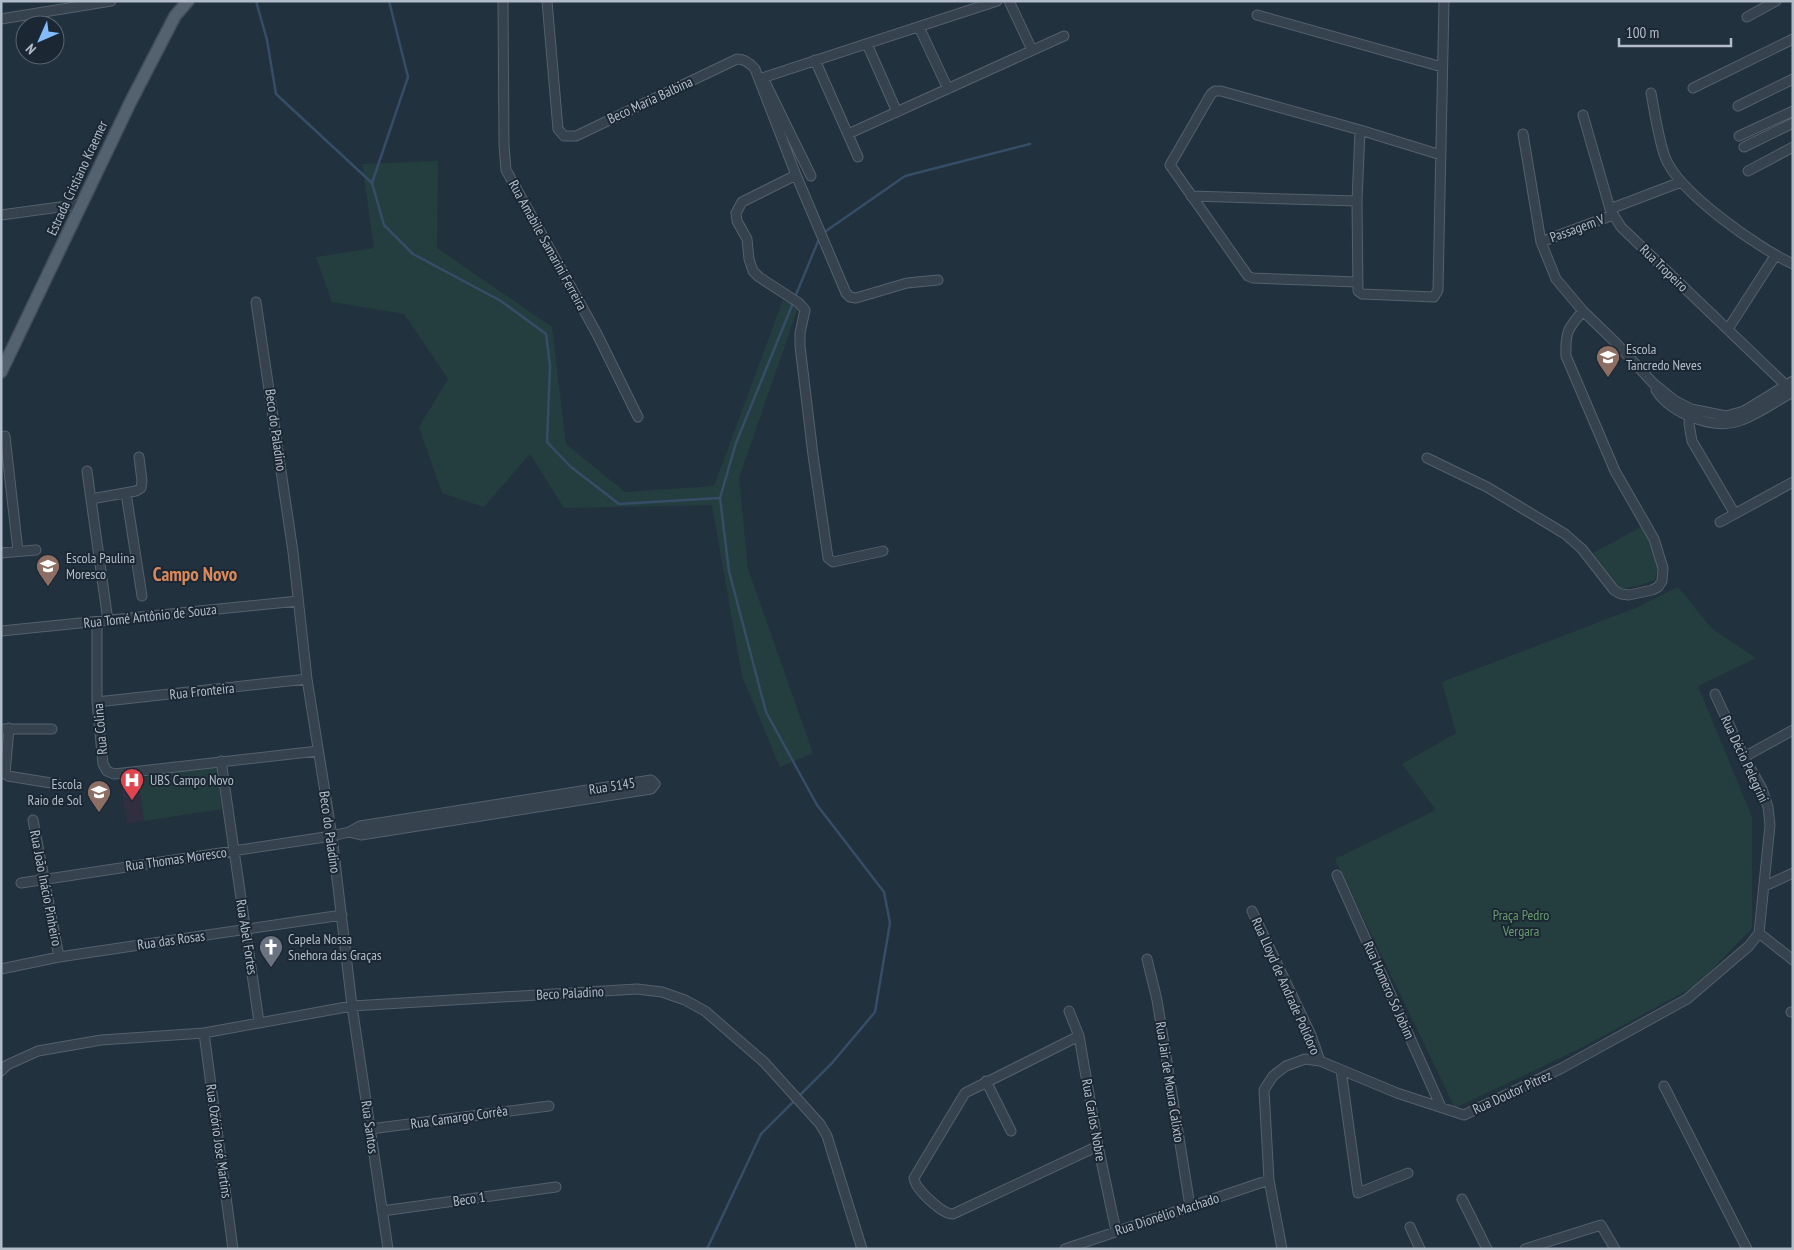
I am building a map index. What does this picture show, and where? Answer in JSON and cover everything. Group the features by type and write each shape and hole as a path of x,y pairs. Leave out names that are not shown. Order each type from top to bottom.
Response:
{"main road":[{"path":"174,1 175,16"},
{"name":"Estrada Cristiano Kraemer","path":"1,372 131,101 175,16 188,1"}],"street":[{"path":"1,19 111,1"},
{"name":"Rua Amabile Samarini Ferreira","path":"503,1 504,145 506,170 597,334 638,418"},
{"name":"Beco Maria Balbina","path":"548,1 558,129 564,136 576,136 737,59 742,59 752,65 761,78 796,175 846,293 850,297 856,298 908,283 938,280"},
{"path":"811,176 761,78 997,1"},
{"path":"1009,1 1032,50"},
{"path":"1360,130 1357,201 1356,282 1358,291 1360,294 1431,297 1436,295 1438,290 1444,1"},
{"path":"1747,17 1776,1"},
{"path":"1257,14 1442,67"},
{"path":"919,27 948,89"},
{"path":"848,134 1064,36"},
{"path":"1693,88 1793,39"},
{"path":"867,44 897,112"},
{"path":"815,60 858,157"},
{"path":"1738,106 1793,79"},
{"path":"1356,282 1250,277 1170,164 1211,94 1215,91 1360,130 1441,155"},
{"path":"1651,93 1665,158 1681,182 1714,212 1775,256 1793,264"},
{"path":"1738,136 1793,111"},
{"name":"Rua Tropeiro","path":"1583,115 1612,212 1621,227 1791,387"},
{"path":"1744,147 1793,123"},
{"path":"1523,134 1541,242 1556,279 1583,311 1653,383 1690,413 1726,416 1744,411 1791,387"},
{"path":"1748,171 1793,147"},
{"path":"796,175 742,202 736,213 737,221 747,239 749,259 753,271 799,303 805,310 800,333 800,346 828,558 832,562 883,551"},
{"name":"Passagem V","path":"1541,242 1681,182"},
{"path":"1191,196 1357,201"},
{"path":"1,214 82,204"},
{"path":"1728,329 1775,256"},
{"name":"Beco do Paladino","path":"256,302 293,552 307,679 332,836 352,1006"},
{"path":"1427,458 1487,486 1565,534 1582,549 1614,590 1621,594 1629,596 1658,587 1662,581 1663,568 1654,539 1615,471 1566,356 1565,337 1572,324 1583,311"},
{"path":"1690,413 1692,441 1735,514"},
{"path":"5,436 4,460 18,551"},
{"path":"91,499 136,491 141,488 139,457"},
{"path":"87,471 108,621"},
{"path":"1720,522 1793,482"},
{"path":"126,493 142,596"},
{"path":"1,553 36,550"},
{"name":"Rua Tomé Antônio de Souza","path":"1,631 298,600"},
{"name":"Rua Colina","path":"97,622 97,702 103,764 107,772 114,774 318,751"},
{"name":"Rua Fronteira","path":"97,702 307,679"},
{"name":"Rua Décio Pelegrini","path":"1714,694 1744,757 1762,789 1768,807 1770,825 1765,886"},
{"path":"52,729 5,728 4,770 8,776 57,784"},
{"path":"1744,757 1793,730"},
{"name":"Rua Abel Fortes","path":"221,761 259,1022"},
{"name":"Rua 5145","path":"332,836 349,832 361,835 453,815 529,804 651,790 655,784 651,780 529,804"},
{"name":"Rua João Inácio Pinheiro","path":"33,820 59,957"},
{"name":"Rua Thomas Moresco","path":"21,883 332,836"},
{"path":"1793,873 1765,886 1759,934 1793,960"},
{"name":"Rua Homero Só Jobim","path":"1337,874 1441,1107"},
{"name":"Rua Lloyd de Andrade Polidoro","path":"1252,911 1311,1035 1320,1061"},
{"name":"Rua das Rosas","path":"1,969 59,957 342,915"},
{"name":"Rua Doutor Pitrez","path":"1282,1249 1269,1180 1264,1090 1273,1076 1286,1066 1305,1059 1320,1061 1397,1093 1464,1115 1562,1068 1687,999 1749,946 1759,934"},
{"name":"Rua Jair de Moura Calixto","path":"1147,959 1157,1000 1190,1206"},
{"name":"Beco Paladino","path":"352,1006 637,989 662,992 685,1000 705,1011 764,1062 824,1130 862,1249"},
{"path":"1,1071 7,1066 38,1051 101,1040 204,1032 352,1006"},
{"name":"Rua Santos","path":"352,1006 388,1249"},
{"name":"Rua Carlos Nobre","path":"1069,1011 1079,1036 1098,1146 1116,1231"},
{"name":"Rua Ozório José Martins","path":"204,1032 233,1249"},
{"path":"1079,1036 964,1093 914,1178 915,1184 942,1211 953,1214 1098,1146"},
{"path":"1341,1070 1358,1193 1408,1173"},
{"path":"986,1081 1011,1131"},
{"path":"1664,1086 1747,1249"},
{"name":"Rua Camargo Corrêa","path":"370,1129 549,1106"},
{"name":"Rua Dionélio Machado","path":"1065,1249 1269,1180"},
{"name":"Beco 1","path":"382,1211 556,1187"},
{"path":"1462,1199 1487,1249"},
{"path":"1524,1249 1601,1225 1615,1249"},
{"path":"1410,1227 1420,1249"}],"shaded area":[{"name":"UBS Campo Novo","path":"138,778 144,821 127,824 120,780"}],"green space":[{"path":"438,161 437,248 552,327 566,444 625,492 714,486 783,300 798,308 739,478 748,569 813,753 780,767 742,676 712,505 564,508 530,454 484,507 442,493 419,427 448,379 404,314 332,302 316,257 374,248 362,164"},
{"path":"1641,527 1650,541 1658,565 1655,580 1619,589 1591,554"},
{"name":"Praça Pedro Vergara","path":"1678,587 1712,629 1756,658 1698,686 1752,817 1752,928 1697,985 1579,1049 1455,1108 1335,859 1436,810 1402,764 1456,733 1442,682 1636,608"},
{"path":"216,765 222,809 144,821 138,778"}],"waterway":[{"path":"256,1 267,40 276,94 372,183"},
{"path":"389,1 408,77 372,183 384,225 413,254 501,301 546,334 550,366 547,442 571,467 619,504 720,498"},
{"path":"826,231 905,176 1030,144"},
{"path":"795,297 819,239"},
{"path":"793,303 736,443 720,498 729,571 766,712 817,805 884,892 890,923 875,1012 832,1063 799,1096"},
{"path":"707,1249 761,1134 795,1100"}],"place":[{"name":"Escola Tancredo Neves","path":"1608,378"},
{"name":"Escola Paulina Moresco","path":"48,587"},
{"name":"UBS Campo Novo","path":"132,801"},
{"name":"Escola Raio de Sol","path":"99,813"},
{"name":"Capela Nossa Snehora das Graças","path":"271,968"}],"district":[{"name":"Campo Novo","path":"195,574"}]}
